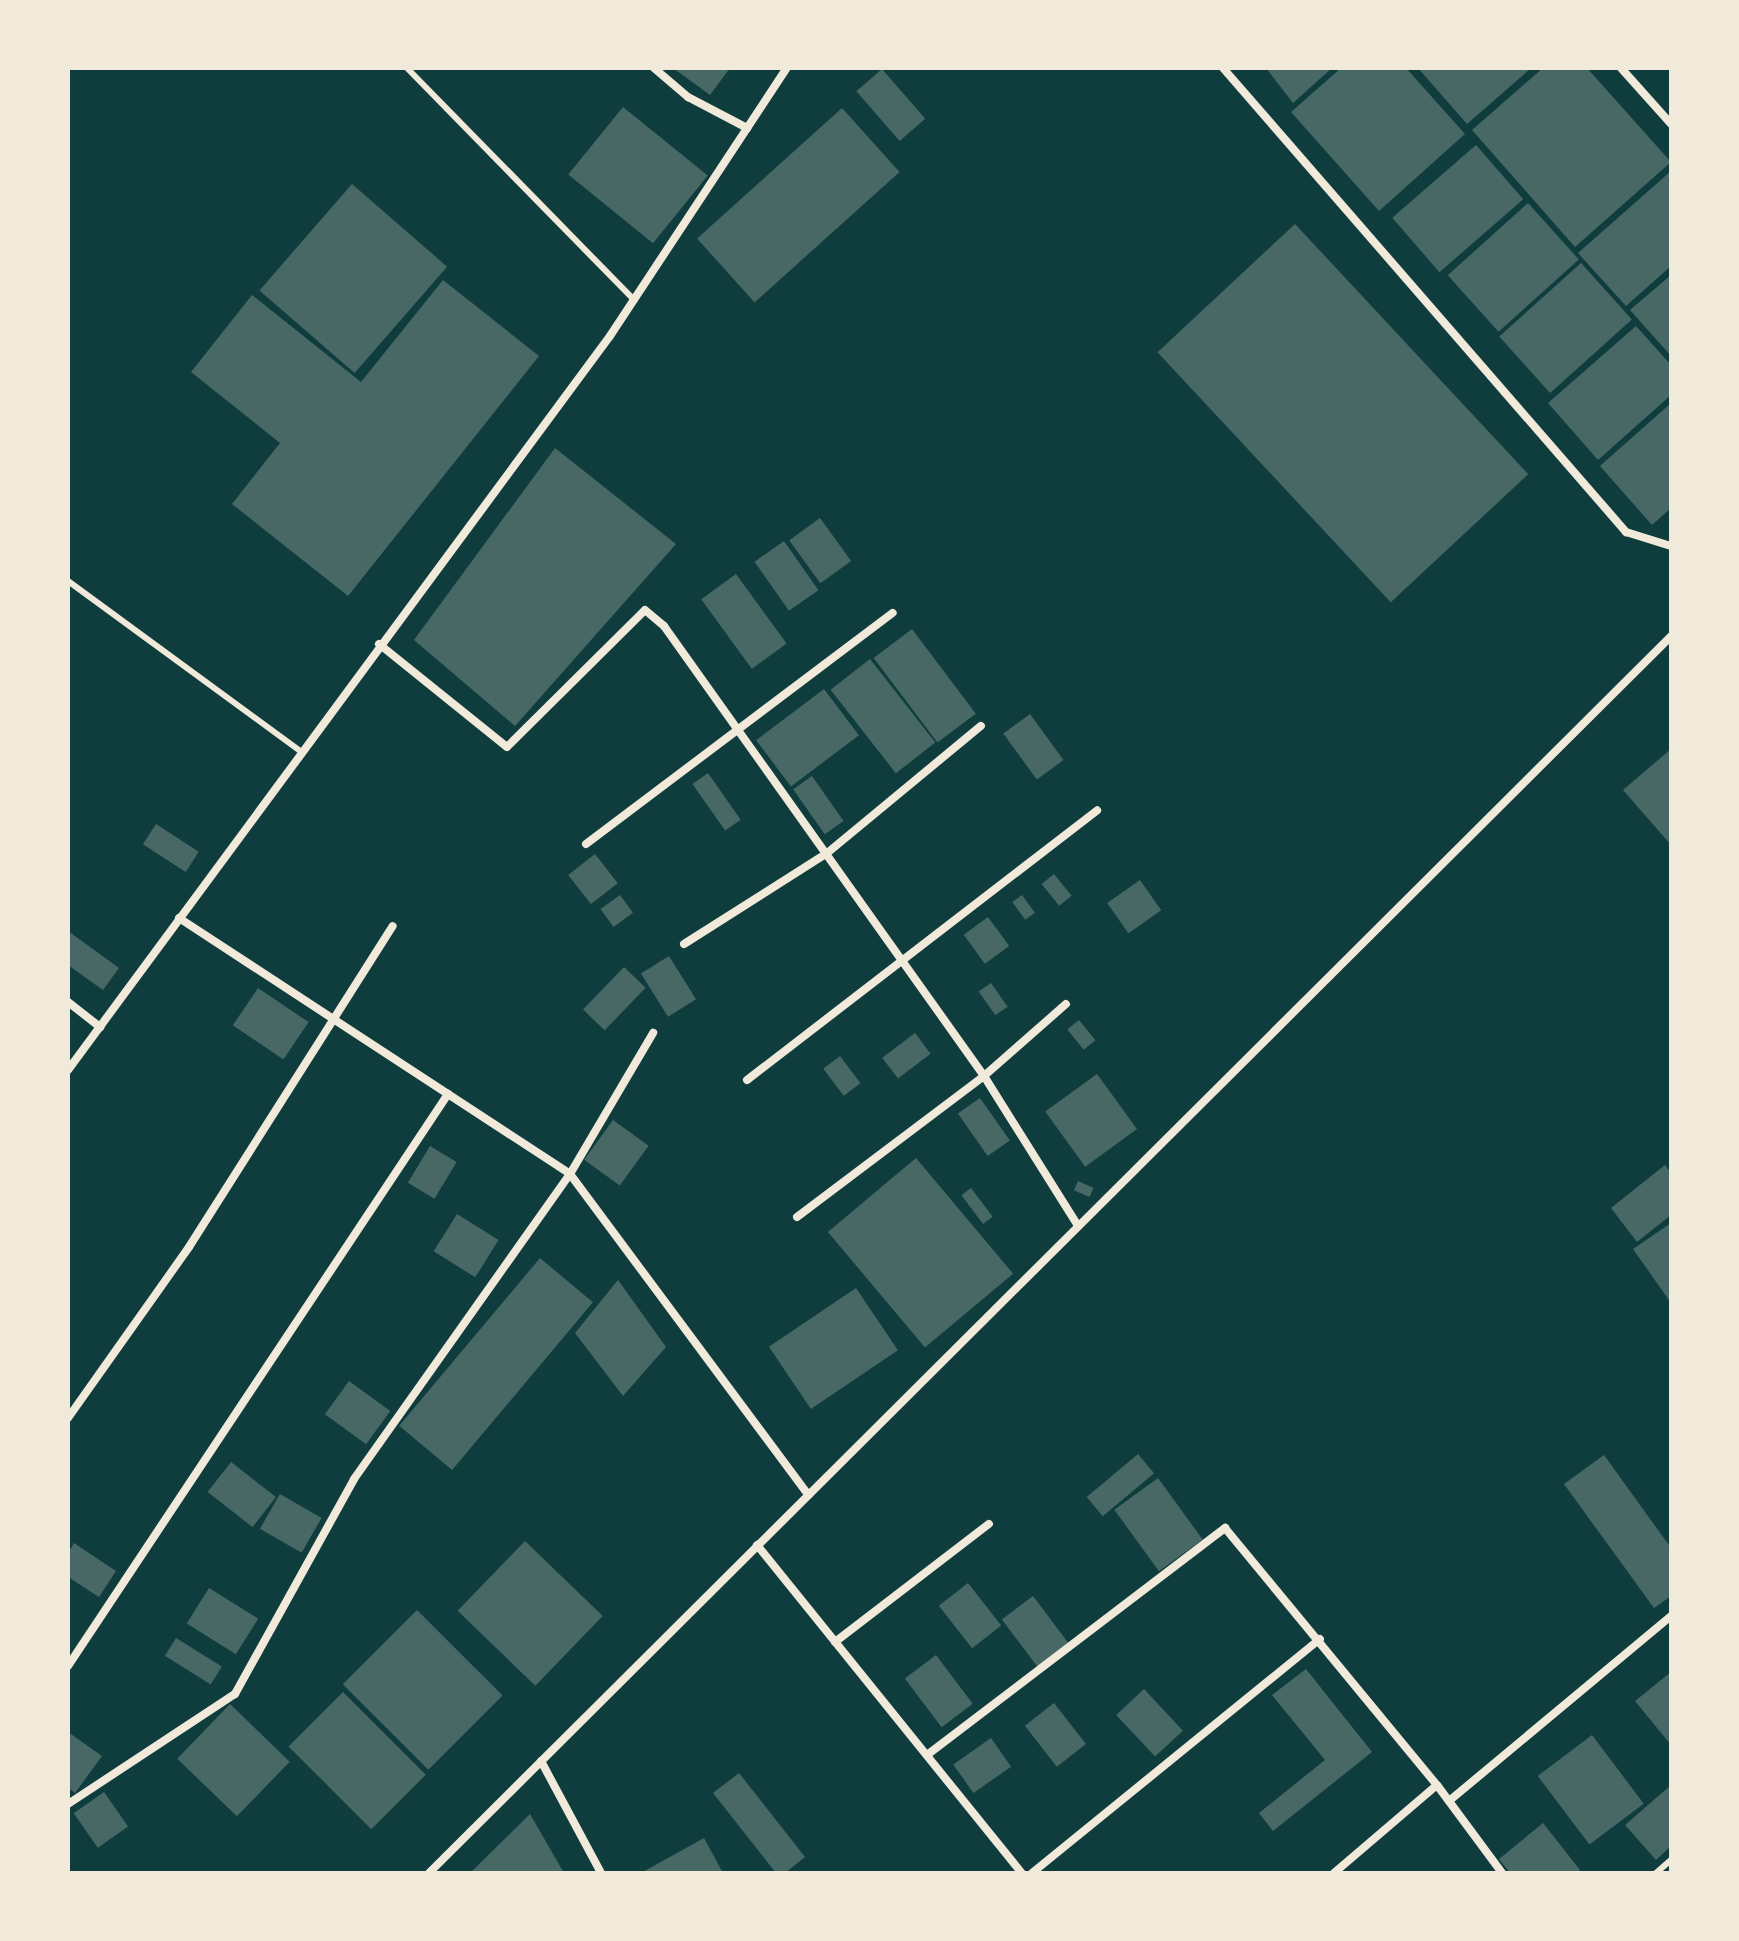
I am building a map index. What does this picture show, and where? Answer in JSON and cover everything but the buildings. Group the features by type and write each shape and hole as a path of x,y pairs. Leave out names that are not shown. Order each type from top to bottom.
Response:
{"street":[{"path":"654,68 688,97 747,128"},
{"path":"68,1070 634,300 787,68"},
{"path":"1223,68 1626,532 1671,546"},
{"path":"1621,68 1671,124"},
{"path":"379,644 507,747 645,610 664,626 984,1076 1078,1226"},
{"path":"586,844 893,613"},
{"path":"429,1873 1671,636"},
{"path":"684,944 826,854 981,726"},
{"path":"747,1080 1097,810"},
{"path":"179,918 570,1174 808,1495"},
{"path":"68,1418 189,1247 393,926"},
{"path":"68,1002 100,1027"},
{"path":"797,1217 984,1076 1066,1004"},
{"path":"68,1804 235,1694 354,1479 570,1174 653,1033"},
{"path":"68,1666 448,1094"},
{"path":"835,1642 989,1524"},
{"path":"927,1755 1225,1528 1320,1639 1437,1785 1502,1873"},
{"path":"757,1545 1022,1873"},
{"path":"1449,1801 1671,1616"},
{"path":"1032,1873 1320,1639"},
{"path":"541,1761 601,1873"},
{"path":"1334,1873 1437,1785"}],"lane":[{"path":"407,68 634,300"},
{"path":"68,581 300,751"},
{"path":"1656,1873 1671,1860"}]}
